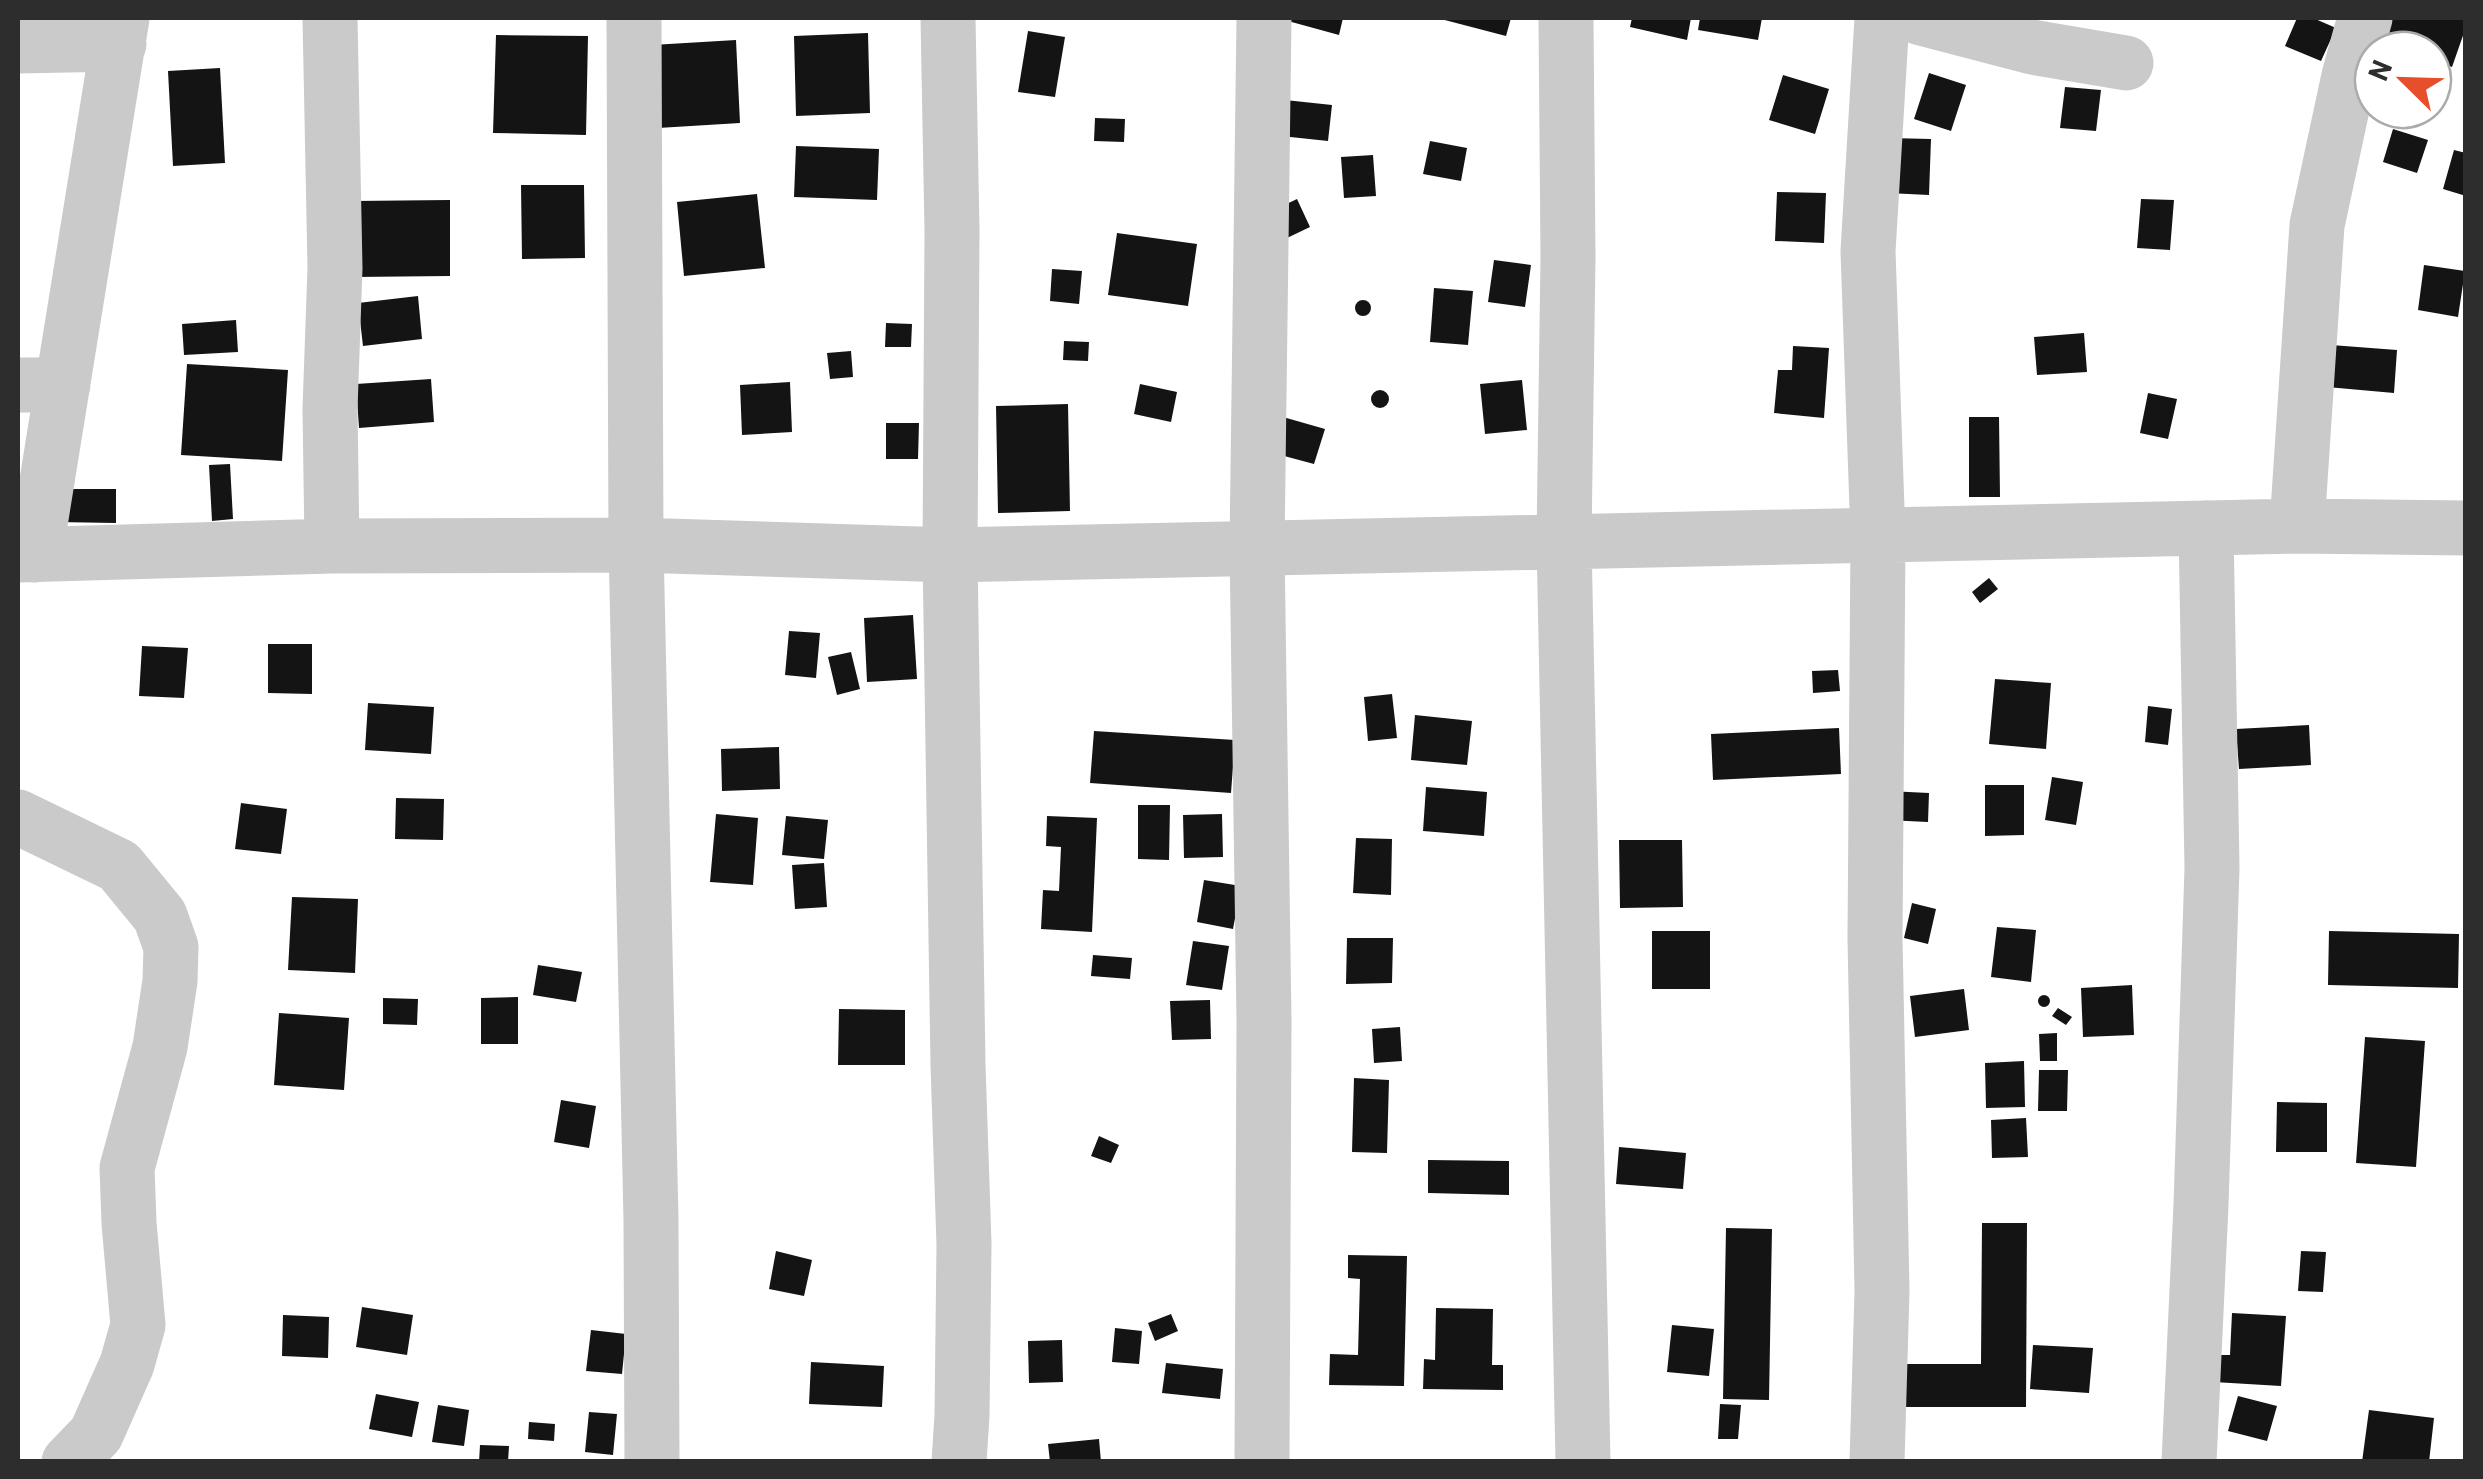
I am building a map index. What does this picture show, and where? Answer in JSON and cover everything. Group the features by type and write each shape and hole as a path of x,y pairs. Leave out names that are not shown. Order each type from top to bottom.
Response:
{"street":[{"path":"330,18 334,268 332,546"},
{"path":"634,18 636,545 651,1220 652,1462"},
{"path":"948,18 952,231 950,555 964,1244 959,1462"},
{"path":"1262,1462 1264,1020 1257,547 1264,18"},
{"path":"1566,18 1564,541 1583,1462"},
{"path":"1877,1462 1882,1291 1875,938 1878,536 1868,251 1882,18"},
{"path":"1921,18 2032,48 2126,62"},
{"path":"2297,526 2316,225 2365,18"},
{"path":"18,46 121,31 95,179 40,385 26,556 332,546 636,545 950,555 2297,526 2466,528"},
{"path":"2189,1462 2212,868 2206,528"},
{"path":"18,817 119,866 160,916 172,947 160,1047 128,1168 138,1325 96,1434 70,1462"}],"building":[{"path":"1277,18 1343,18 1339,35"},
{"path":"1437,18 1511,18 1506,36"},
{"path":"1632,18 1691,18 1687,40 1630,27"},
{"path":"1700,18 1762,18 1758,40 1698,30"},
{"path":"2297,18 2313,18 2336,28 2321,61 2285,46"},
{"path":"2385,18 2466,18 2453,64 2453,30 2381,30"},
{"path":"1028,31 1065,37 1055,97 1018,92"},
{"path":"868,33 870,113 796,116 794,36"},
{"path":"496,35 588,36 586,135 493,133"},
{"path":"736,40 740,123 658,128 652,45"},
{"path":"220,68 225,163 173,166 168,71"},
{"path":"1929,73 1966,85 1951,131 1914,119"},
{"path":"1783,75 1829,89 1815,134 1769,120"},
{"path":"2065,87 2101,90 2096,131 2060,128"},
{"path":"1285,100 1332,105 1328,141 1281,136"},
{"path":"1095,118 1125,119 1124,142 1094,141"},
{"path":"2393,130 2428,140 2417,173 2383,162"},
{"path":"1890,138 1931,139 1929,195 1888,193"},
{"path":"1430,141 1467,148 1461,181 1423,174"},
{"path":"796,146 879,149 877,200 794,197"},
{"path":"2454,150 2466,153 2466,196 2443,189"},
{"path":"1373,155 1376,196 1344,198 1341,157"},
{"path":"521,185 584,185 585,258 522,259"},
{"path":"1777,192 1826,193 1824,243 1775,241"},
{"path":"757,194 765,268 684,276 677,202"},
{"path":"1297,199 1310,227 1287,238 1274,210"},
{"path":"2141,199 2174,200 2170,250 2137,248"},
{"path":"450,200 450,276 354,277 353,201"},
{"path":"1117,233 1197,244 1188,306 1108,295"},
{"path":"1494,260 1531,265 1525,307 1488,302"},
{"path":"2424,265 2465,271 2458,317 2418,310"},
{"path":"1052,269 1082,271 1079,304 1050,301"},
{"path":"1434,288 1473,291 1468,345 1430,342"},
{"path":"418,296 422,339 363,346 358,303"},
{"path":"1363,300 1371,308 1363,316 1355,308"},
{"path":"236,320 238,352 184,355 182,324"},
{"path":"886,323 912,324 911,347 885,347"},
{"path":"2084,333 2087,372 2037,375 2034,337"},
{"path":"1064,341 1089,342 1088,361 1063,360"},
{"path":"2331,345 2397,350 2394,393 2327,387"},
{"path":"1793,346 1829,348 1824,418 1774,413 1778,370 1792,370"},
{"path":"851,351 853,377 830,379 827,353"},
{"path":"187,364 288,370 282,461 181,455"},
{"path":"431,379 434,422 359,428 356,384"},
{"path":"1522,380 1527,430 1485,434 1480,384"},
{"path":"790,382 792,432 742,435 740,385"},
{"path":"1140,384 1177,392 1171,422 1134,414"},
{"path":"1380,390 1389,399 1380,408 1371,399"},
{"path":"2148,393 2177,399 2168,439 2140,433"},
{"path":"1068,404 1070,511 998,513 996,406"},
{"path":"1283,417 1325,429 1314,464 1273,453"},
{"path":"1969,417 1999,417 2000,497 1969,497"},
{"path":"886,423 919,423 918,459 886,459"},
{"path":"230,464 233,519 212,521 209,465"},
{"path":"56,489 116,489 116,523 56,522"},
{"path":"1989,578 1998,589 1980,603 1972,592"},
{"path":"913,615 917,679 867,682 864,618"},
{"path":"789,631 820,633 816,678 785,675"},
{"path":"268,644 312,644 312,694 268,693"},
{"path":"142,646 188,648 184,698 139,696"},
{"path":"851,652 860,689 837,695 828,657"},
{"path":"1838,670 1840,691 1813,693 1812,671"},
{"path":"1995,679 2051,683 2046,749 1989,744"},
{"path":"1392,694 1397,738 1368,741 1364,697"},
{"path":"368,703 434,707 431,754 365,750"},
{"path":"2148,706 2172,709 2168,745 2145,742"},
{"path":"1415,715 1472,721 1467,765 1411,760"},
{"path":"2309,725 2311,765 2239,769 2236,729"},
{"path":"1839,728 1841,774 1713,780 1711,734"},
{"path":"1094,731 1235,740 1231,793 1090,783"},
{"path":"779,747 780,789 722,791 721,749"},
{"path":"2052,777 2083,782 2076,825 2045,820"},
{"path":"1985,785 2024,785 2024,835 1985,836"},
{"path":"1426,787 1487,792 1484,836 1423,831"},
{"path":"1888,791 1929,793 1928,822 1886,820"},
{"path":"396,798 444,799 443,840 395,839"},
{"path":"241,803 287,809 281,854 235,849"},
{"path":"1138,805 1170,805 1169,860 1138,859"},
{"path":"716,814 758,818 753,885 710,882"},
{"path":"1222,814 1223,857 1184,858 1183,815"},
{"path":"786,816 828,820 824,859 782,855"},
{"path":"1047,816 1097,818 1092,932 1041,929 1043,890 1059,891 1061,847 1046,846"},
{"path":"1356,838 1392,839 1391,895 1353,893"},
{"path":"1619,840 1682,840 1683,907 1620,908"},
{"path":"824,863 827,907 795,909 792,865"},
{"path":"1204,880 1241,886 1233,929 1197,922"},
{"path":"292,897 358,899 355,973 288,970"},
{"path":"1912,903 1936,909 1928,944 1904,938"},
{"path":"1997,927 2036,930 2031,982 1991,977"},
{"path":"1652,931 1710,931 1710,989 1652,989"},
{"path":"2329,931 2459,934 2458,988 2328,985"},
{"path":"1347,938 1393,938 1392,983 1346,984"},
{"path":"1193,941 1229,946 1222,990 1186,985"},
{"path":"1093,955 1132,958 1130,979 1091,976"},
{"path":"538,965 582,972 576,1002 533,995"},
{"path":"2132,985 2134,1035 2083,1037 2081,988"},
{"path":"1964,989 1969,1030 1915,1037 1910,996"},
{"path":"2039,996 2049,996 2049,1006 2039,1006"},
{"path":"518,997 518,1044 481,1044 481,998"},
{"path":"383,998 418,999 417,1025 383,1024"},
{"path":"1210,1000 1211,1039 1172,1040 1170,1001"},
{"path":"2058,1008 2072,1017 2066,1025 2052,1016"},
{"path":"839,1009 905,1010 905,1065 838,1065"},
{"path":"279,1013 349,1018 344,1090 274,1085"},
{"path":"1400,1027 1402,1061 1374,1063 1372,1029"},
{"path":"2057,1033 2057,1061 2040,1061 2039,1034"},
{"path":"2365,1037 2425,1041 2416,1167 2356,1163"},
{"path":"2024,1061 2025,1107 1986,1108 1985,1063"},
{"path":"2039,1070 2068,1070 2067,1111 2038,1111"},
{"path":"1354,1078 1389,1080 1387,1153 1352,1152"},
{"path":"561,1100 596,1106 589,1148 554,1142"},
{"path":"2277,1102 2327,1103 2327,1152 2276,1152"},
{"path":"2026,1118 2028,1157 1992,1158 1991,1120"},
{"path":"1099,1136 1119,1145 1111,1163 1091,1156"},
{"path":"1619,1147 1686,1153 1683,1189 1616,1184"},
{"path":"1428,1160 1509,1161 1509,1195 1428,1193"},
{"path":"1982,1223 2027,1223 2026,1407 1892,1407 1893,1364 1981,1364"},
{"path":"1726,1228 1772,1229 1769,1400 1723,1399"},
{"path":"776,1251 812,1260 804,1296 769,1289"},
{"path":"2301,1251 2326,1252 2323,1292 2298,1291"},
{"path":"1348,1255 1407,1256 1404,1386 1329,1385 1330,1354 1358,1355 1360,1279 1348,1278"},
{"path":"362,1307 413,1315 407,1355 356,1347"},
{"path":"1436,1308 1493,1309 1492,1365 1503,1365 1503,1390 1423,1389 1424,1359 1435,1360"},
{"path":"2232,1313 2286,1316 2281,1386 2214,1382 2216,1355 2230,1355"},
{"path":"1171,1314 1178,1331 1155,1341 1148,1323"},
{"path":"283,1315 329,1317 328,1358 282,1356"},
{"path":"1672,1325 1714,1329 1709,1376 1667,1372"},
{"path":"1115,1328 1142,1331 1139,1364 1112,1362"},
{"path":"591,1330 626,1334 622,1374 586,1371"},
{"path":"1062,1340 1063,1382 1029,1383 1028,1341"},
{"path":"2033,1345 2093,1348 2089,1393 2030,1389"},
{"path":"811,1362 884,1366 882,1407 809,1404"},
{"path":"1166,1363 1223,1369 1220,1399 1162,1393"},
{"path":"376,1394 419,1402 412,1437 369,1429"},
{"path":"2238,1396 2277,1406 2267,1441 2228,1431"},
{"path":"1720,1404 1741,1405 1738,1439 1718,1439"},
{"path":"438,1405 469,1410 464,1446 432,1442"},
{"path":"2369,1410 2434,1418 2429,1462 2362,1462"},
{"path":"589,1412 617,1414 613,1455 585,1452"},
{"path":"529,1422 555,1424 554,1441 528,1439"},
{"path":"1099,1439 1101,1462 1050,1462 1048,1444"},
{"path":"480,1445 509,1446 508,1462 479,1462"}]}
